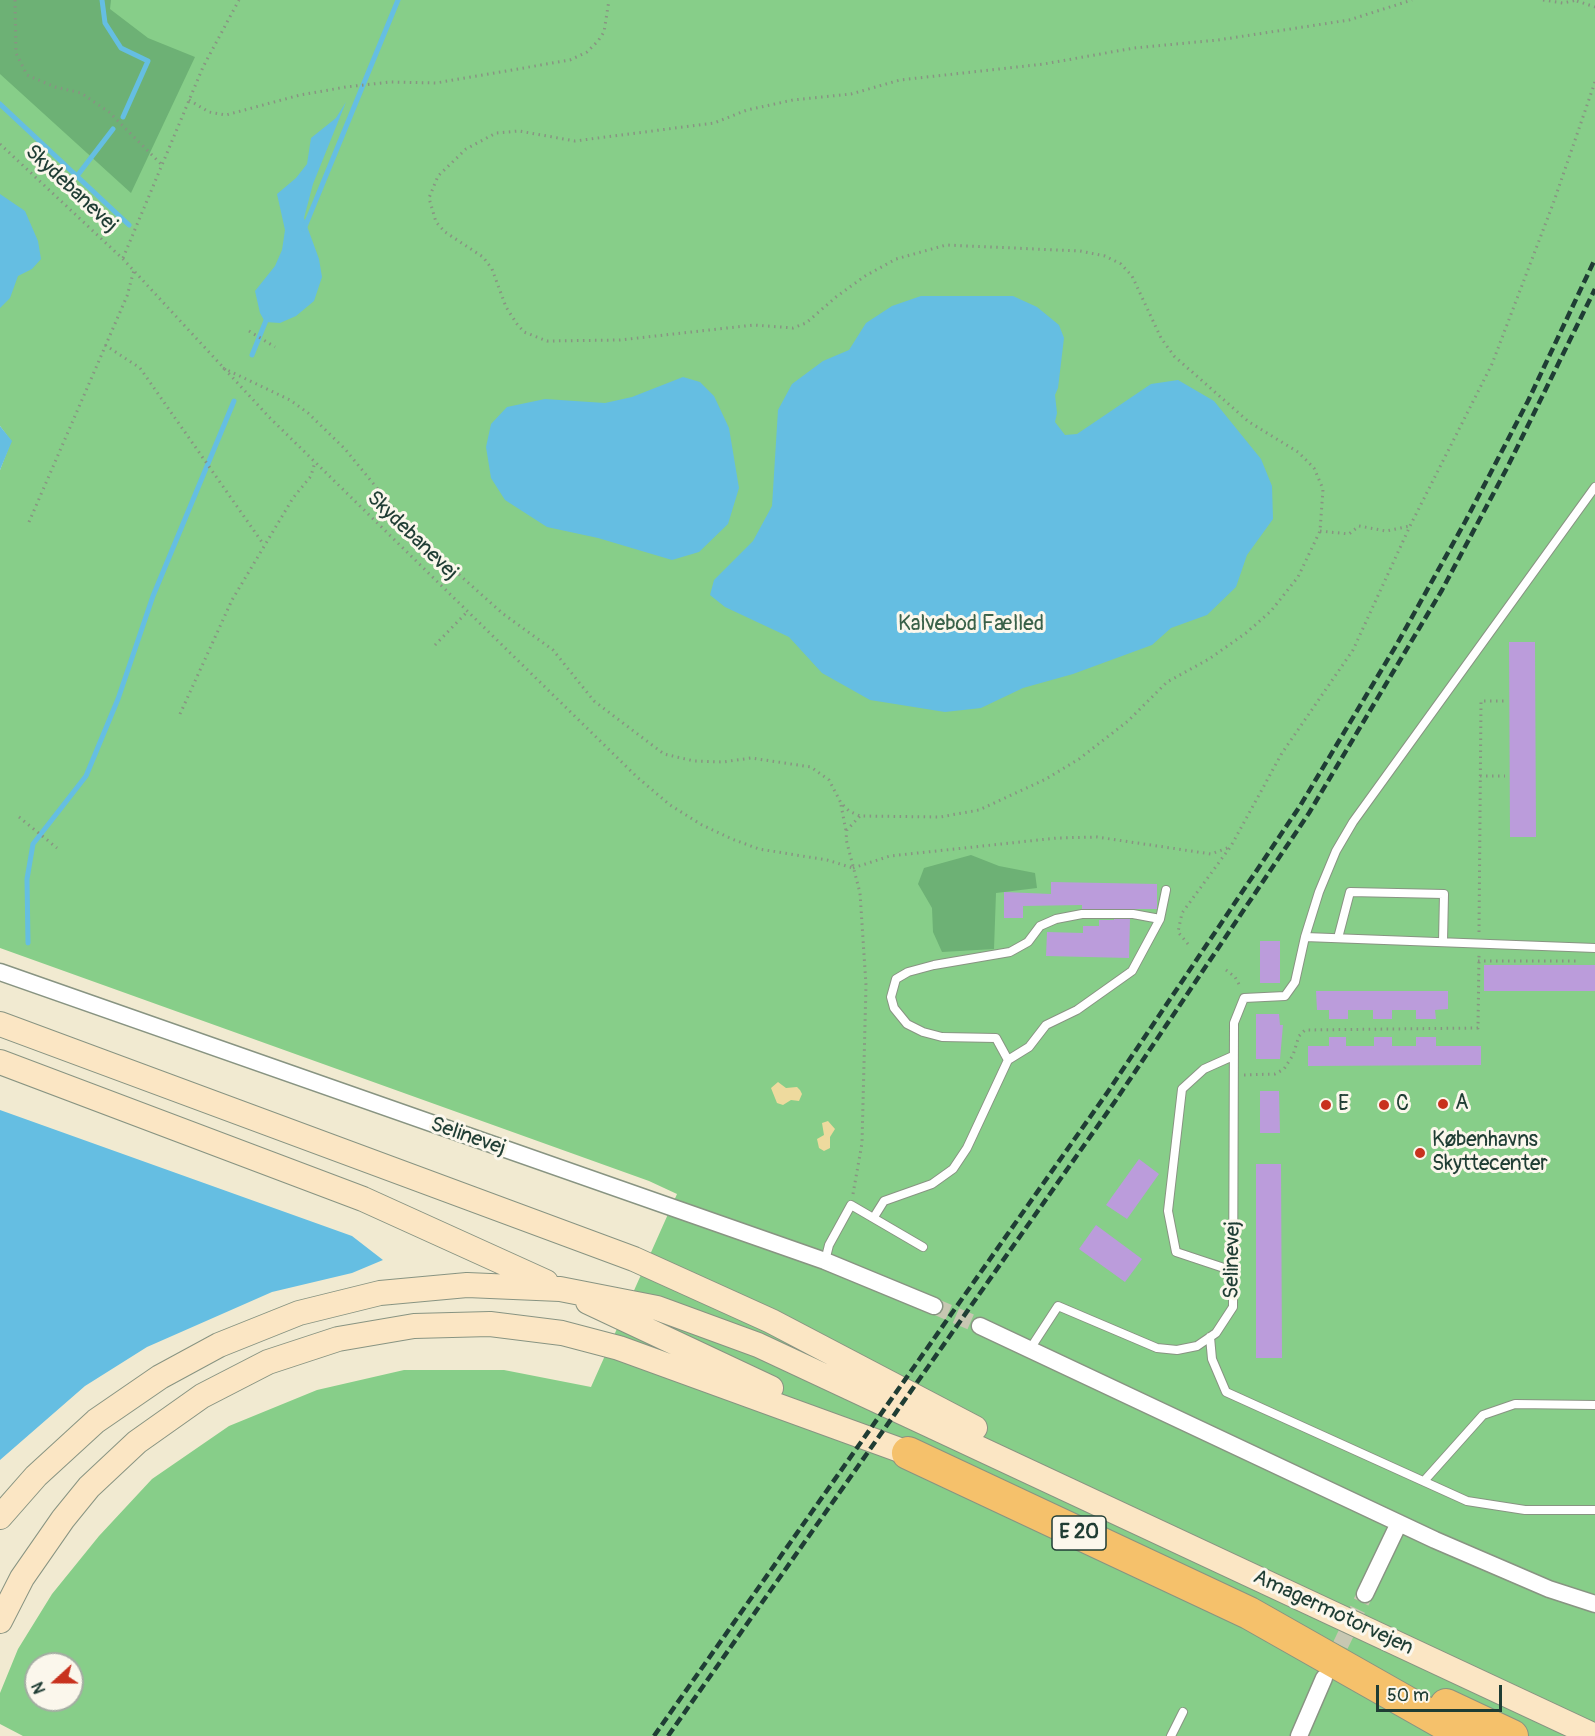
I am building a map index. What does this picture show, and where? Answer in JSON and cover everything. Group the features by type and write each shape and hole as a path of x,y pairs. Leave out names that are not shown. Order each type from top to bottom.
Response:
{"highway":[{"name":"E 20","path":"908,1453 1249,1613"},
{"path":"1249,1613 1466,1736"},
{"name":"Amagermotorvejen","path":"1249,1613 1512,1736"}],"street":[{"name":"Selinevej","path":"0,972 825,1261 934,1306"},
{"path":"0,1024 485,1203 686,1281 871,1372 1168,1536"},
{"path":"0,1062 363,1199 908,1453"},
{"path":"0,1516 36,1476 96,1421 159,1377 219,1345 298,1313 380,1293 466,1285 560,1289 657,1308 758,1344 1168,1536"},
{"path":"0,1620 22,1578 63,1519 96,1480 137,1442 202,1396 258,1367 338,1339 414,1326 468,1324 490,1324 562,1332 619,1348 908,1453"},
{"path":"980,1326 1399,1523 1549,1589 1595,1604"},
{"path":"1365,1594 1399,1523"},
{"name":"Amagermotorvejen","path":"1168,1536 1595,1736"},
{"path":"1299,1736 1324,1678"}],"lane":[{"path":"1245,998 1285,996 1295,982 1305,937 1335,851 1353,822 1595,487"},
{"path":"873,1217 884,1201 932,1184 953,1169 967,1148 1008,1060 1029,1047 1046,1025 1077,1010 1132,971 1160,919 1166,890"},
{"path":"1338,938 1350,892 1444,894 1443,942"},
{"path":"1008,1060 996,1038 942,1037 923,1032 907,1024 894,1008 891,997 896,979 908,972 934,965 1010,952 1028,942 1040,926 1056,919 1082,914 1132,914 1160,919"},
{"path":"1305,937 1595,948"},
{"name":"Selinevej","path":"1030,1349 1058,1306 1157,1348 1178,1350 1197,1346 1216,1333 1233,1307 1234,1023 1245,998"},
{"path":"1233,1056 1204,1069 1182,1089 1168,1211 1176,1252 1233,1271"},
{"path":"825,1261 829,1245 851,1205 923,1247"},
{"path":"1210,1337 1212,1359 1226,1392 1467,1502 1525,1510 1595,1510"},
{"path":"1424,1481 1483,1415 1515,1404 1595,1405"},
{"path":"1171,1736 1183,1712"}],"path":[{"path":"15,0 16,53 27,75 55,87 81,93 108,112 162,165"},
{"path":"123,259 203,67 239,0"},
{"path":"189,100 209,112 226,115 300,95 354,86 436,83 570,60 587,52 604,32 609,0"},
{"path":"841,803 860,816 882,814 940,817 965,814 1046,779 1078,759 1128,721 1167,682 1209,659 1246,633 1271,611 1298,577 1320,531 1323,489 1314,468 1298,452 1249,422 1174,356 1161,338 1132,276 1121,264 1106,256 1080,251 946,245 922,250 886,264 836,297 806,323 793,328 754,326 630,339 547,341 524,332 517,324 506,308 492,269 483,256 445,232 436,222 429,198 438,176 446,165 466,149 496,133 519,131 575,141 694,126 714,123 747,110 793,100 851,94 900,80 1044,64 1134,48 1218,40 1349,20 1412,0"},
{"path":"1544,0 1563,3 1577,0 1595,7"},
{"path":"1188,944 1178,932 1182,913 1231,846 1282,753 1353,650 1410,526 1492,364 1553,204 1595,82"},
{"name":"Skydebanevej","path":"0,144 123,259 223,368 315,462 637,777 670,805 702,825 759,849 826,860 853,868"},
{"path":"29,522 127,297 134,270"},
{"path":"249,331 275,347"},
{"path":"105,345 140,368 264,545"},
{"path":"223,368 290,400 308,413 345,449 417,537 495,606 553,650 594,701 664,754 694,761 723,762 751,758 811,767 829,780 841,803 846,839 860,893 866,985 862,1143 851,1205"},
{"path":"180,714 232,600 293,498 311,476 315,462"},
{"path":"1320,531 1349,534 1359,526 1386,531 1410,526"},
{"path":"435,645 468,611"},
{"path":"1480,776 1505,776"},
{"path":"846,839 847,830 860,816"},
{"path":"19,817 57,848"},
{"path":"853,868 890,856 1057,838 1097,837 1211,854 1231,846"},
{"path":"1478,960 1583,962"},
{"path":"1226,970 1240,984 1245,998"}],"green space":[{"name":"Kalvebod Fælled","path":"0,0 1595,0 1595,1736 23,1736 0,1724 0,1693 18,1649 52,1594 99,1536 152,1479 229,1426 317,1390 404,1370 504,1370 591,1387 677,1194 649,1181 0,948 0,470 11,441 0,426"},
{"path":"0,0 111,0 110,9 148,38 195,57 131,193 0,74"},
{"path":"971,855 999,866 1035,873 1037,888 996,893 994,949 942,952 933,932 932,908 918,884 924,868"}],"sand":[{"path":"778,1082 786,1088 797,1087 802,1094 799,1101 791,1100 783,1105 777,1103 771,1088"},
{"path":"828,1121 835,1129 830,1137 830,1148 824,1151 819,1148 817,1139 824,1135 822,1123"}],"water":[{"path":"346,102 313,184 304,218 319,259 322,277 314,301 296,316 280,323 265,322 260,313 255,291 275,266 282,250 285,230 277,194 296,178 307,164 311,138 336,118"},
{"path":"0,194 25,211 38,241 41,259 32,269 18,276 10,298 0,308"},
{"path":"921,296 1013,296 1037,307 1059,325 1064,338 1058,388 1055,395 1057,413 1055,422 1065,435 1077,434 1151,384 1178,380 1214,401 1261,459 1272,486 1273,519 1247,555 1236,587 1207,615 1171,628 1152,645 1073,674 1023,688 981,708 945,712 870,700 822,673 789,637 725,607 710,595 714,580 753,541 772,506 778,410 792,384 823,361 849,350 866,323 892,306"},
{"path":"683,377 700,382 714,396 729,428 739,488 728,524 699,552 672,560 598,538 547,527 505,500 491,478 486,447 491,424 507,407 545,399 605,403 632,397"},
{"path":"0,426 12,441 0,470"},
{"path":"0,1110 352,1236 383,1260 352,1273 272,1292 147,1347 85,1386 0,1460"}],"building":[{"path":"1509,642 1535,642 1536,837 1510,837"},
{"path":"1051,882 1157,884 1157,909 1082,909 1082,905 1023,906 1023,918 1004,918 1004,892 1051,894"},
{"path":"1114,917 1130,918 1129,958 1046,956 1047,932 1083,933 1083,926 1099,926 1099,920 1114,920"},
{"path":"1260,941 1280,941 1280,983 1260,983"},
{"path":"1484,965 1595,965 1595,991 1484,991"},
{"path":"1316,991 1448,991 1448,1009 1435,1010 1436,1019 1416,1019 1416,1010 1392,1010 1392,1019 1373,1019 1373,1010 1348,1010 1348,1019 1329,1019 1329,1010 1317,1010"},
{"path":"1256,1014 1279,1014 1280,1025 1283,1025 1280,1059 1256,1059"},
{"path":"1329,1037 1346,1037 1346,1046 1374,1046 1374,1037 1392,1037 1392,1046 1416,1046 1416,1037 1436,1037 1436,1046 1481,1046 1481,1065 1308,1066 1308,1046 1329,1046"},
{"path":"1260,1091 1279,1091 1280,1133 1260,1133"},
{"path":"1139,1159 1159,1174 1127,1219 1106,1205"},
{"path":"1256,1164 1281,1164 1282,1358 1256,1358"},
{"path":"1096,1225 1142,1259 1125,1282 1079,1249"}],"waterway":[{"path":"102,0 105,23 121,48 148,61 123,117"},
{"path":"304,229 398,0"},
{"path":"0,104 129,225"},
{"path":"77,176 113,129"},
{"path":"252,355 267,318"},
{"path":"28,943 27,879 33,844 86,776 118,699 153,596 234,401"}],"tunnel":[{"path":"934,1306 980,1326"},
{"path":"1330,1667 1365,1594"}],"railway":[{"path":"654,1736 1107,1093 1300,806 1397,644 1465,522 1528,401 1595,259"},
{"path":"668,1736 1116,1100 1309,813 1442,590 1507,468 1595,289"}],"place":[{"name":"A","path":"1443,1104"},
{"name":"E","path":"1326,1105"},
{"name":"C","path":"1384,1105"},
{"name":"Københavns Skyttecenter","path":"1420,1153"}]}
